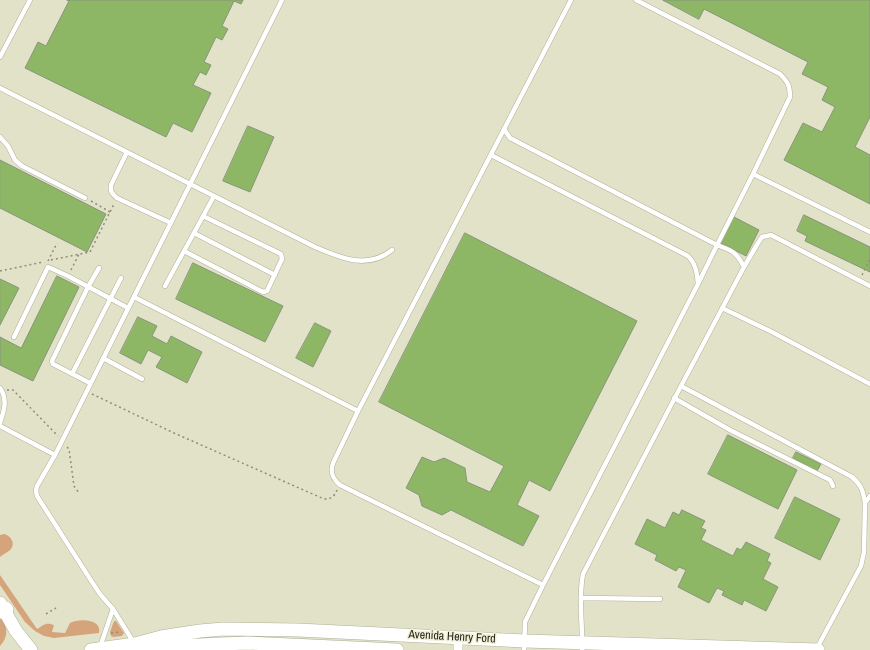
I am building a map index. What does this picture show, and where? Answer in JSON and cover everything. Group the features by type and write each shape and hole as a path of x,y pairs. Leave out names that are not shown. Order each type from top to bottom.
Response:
{"main road":[{"path":"2,608 16,631 31,650"},
{"name":"Avenida Henry Ford","path":"95,649 135,644 161,637 224,629 298,630 352,633 458,644 817,650"},
{"name":"Avenida Henry Ford","path":"135,644 163,647 219,644 398,650"}],"street":[{"path":"246,630 248,646"},
{"path":"351,649 352,633"}],"lane":[{"path":"0,57 30,0"},
{"path":"135,644 113,608 100,594 92,582 37,496 37,486 62,441 282,0"},
{"path":"543,585 340,485 332,476 331,466 571,0"},
{"path":"525,645 525,622 698,284 790,97 790,89 787,82 780,74 636,0"},
{"path":"0,88 315,247 340,258 365,261 386,256 392,250"},
{"path":"504,129 510,138 717,245 732,251 739,256 744,267"},
{"path":"0,137 6,142 15,160 22,166 85,198"},
{"path":"127,152 111,184 110,189 112,194 117,198 171,223"},
{"path":"491,155 688,256 692,260 695,267 698,284"},
{"path":"753,174 870,232"},
{"path":"166,286 214,196"},
{"path":"184,251 263,292 267,291 282,258 281,254 203,216"},
{"path":"194,233 275,275"},
{"path":"582,646 581,581 585,569 674,398 744,267 762,237 771,235 870,286"},
{"path":"14,337 48,267 128,308"},
{"path":"90,383 53,364 52,361 98,268"},
{"path":"72,374 121,278"},
{"path":"134,297 358,411"},
{"path":"722,308 772,332 870,384"},
{"path":"103,358 142,380"},
{"path":"681,386 852,477 862,488 865,504 864,552 861,566 817,650"},
{"path":"0,423 5,409 5,399 1,389"},
{"path":"674,398 730,430 830,480 833,486"},
{"path":"0,426 55,454"},
{"path":"865,504 870,496"},
{"path":"581,598 660,599"},
{"path":"95,649 113,608"}],"path":[{"path":"85,198 110,212"},
{"path":"0,271 90,252 117,198"},
{"path":"48,261 57,243"},
{"path":"68,276 79,254"},
{"path":"859,280 870,259"},
{"path":"1,389 13,390 62,441 68,449 74,486 79,493"},
{"path":"86,391 174,433 324,499 335,496 340,485"},
{"path":"46,614 56,608"},
{"path":"111,634 122,632"}],"shaded area":[{"path":"4,534 10,538 13,544 10,550 0,557 0,535"},
{"path":"0,575 37,629 45,624 49,624 54,625 52,632 65,633 70,623 84,620 95,623 98,626 99,633 54,638 44,636 35,631 25,622 0,585"},
{"path":"0,616 5,624 6,635 0,646"},
{"path":"114,621 116,621 124,633 122,636 111,636 110,632"}],"building":[{"path":"67,0 243,0 241,4 234,1 222,26 228,29 222,40 216,37 204,62 211,65 206,75 200,72 193,85 211,93 192,132 173,123 166,137 25,68 38,42 46,46 69,1"},
{"path":"663,0 870,0 870,117 855,147 870,155 870,204 784,160 803,123 822,132 835,107 822,100 828,87 802,74 808,62 704,9 699,19"},
{"path":"248,126 274,137 250,192 223,181"},
{"path":"0,160 106,214 87,252 0,208"},
{"path":"804,215 870,247 870,272 805,241 807,236 797,231"},
{"path":"734,217 759,230 746,256 721,243"},
{"path":"465,233 637,321 550,491 529,480 517,505 539,516 523,546 451,510 442,515 422,506 419,495 406,488 422,457 434,462 444,458 465,468 467,482 490,492 504,466 379,402"},
{"path":"193,263 283,306 265,342 176,299"},
{"path":"57,276 79,287 33,381 0,365 0,337 21,348"},
{"path":"0,279 19,288 0,325"},
{"path":"138,317 157,326 152,336 167,344 171,336 202,352 187,383 156,367 162,357 148,350 141,364 120,353"},
{"path":"315,323 331,331 313,367 296,358"},
{"path":"728,435 797,470 778,509 708,474"},
{"path":"796,452 821,464 817,471 793,458"},
{"path":"795,497 840,519 820,560 775,538"},
{"path":"682,510 705,521 701,528 706,530 701,540 733,556 737,548 741,550 746,542 770,554 767,561 771,563 763,579 778,587 766,611 744,600 742,605 722,595 724,591 717,588 709,603 678,587 686,570 679,567 676,571 655,560 657,555 635,544 647,519 665,528 673,512 679,515"}]}
